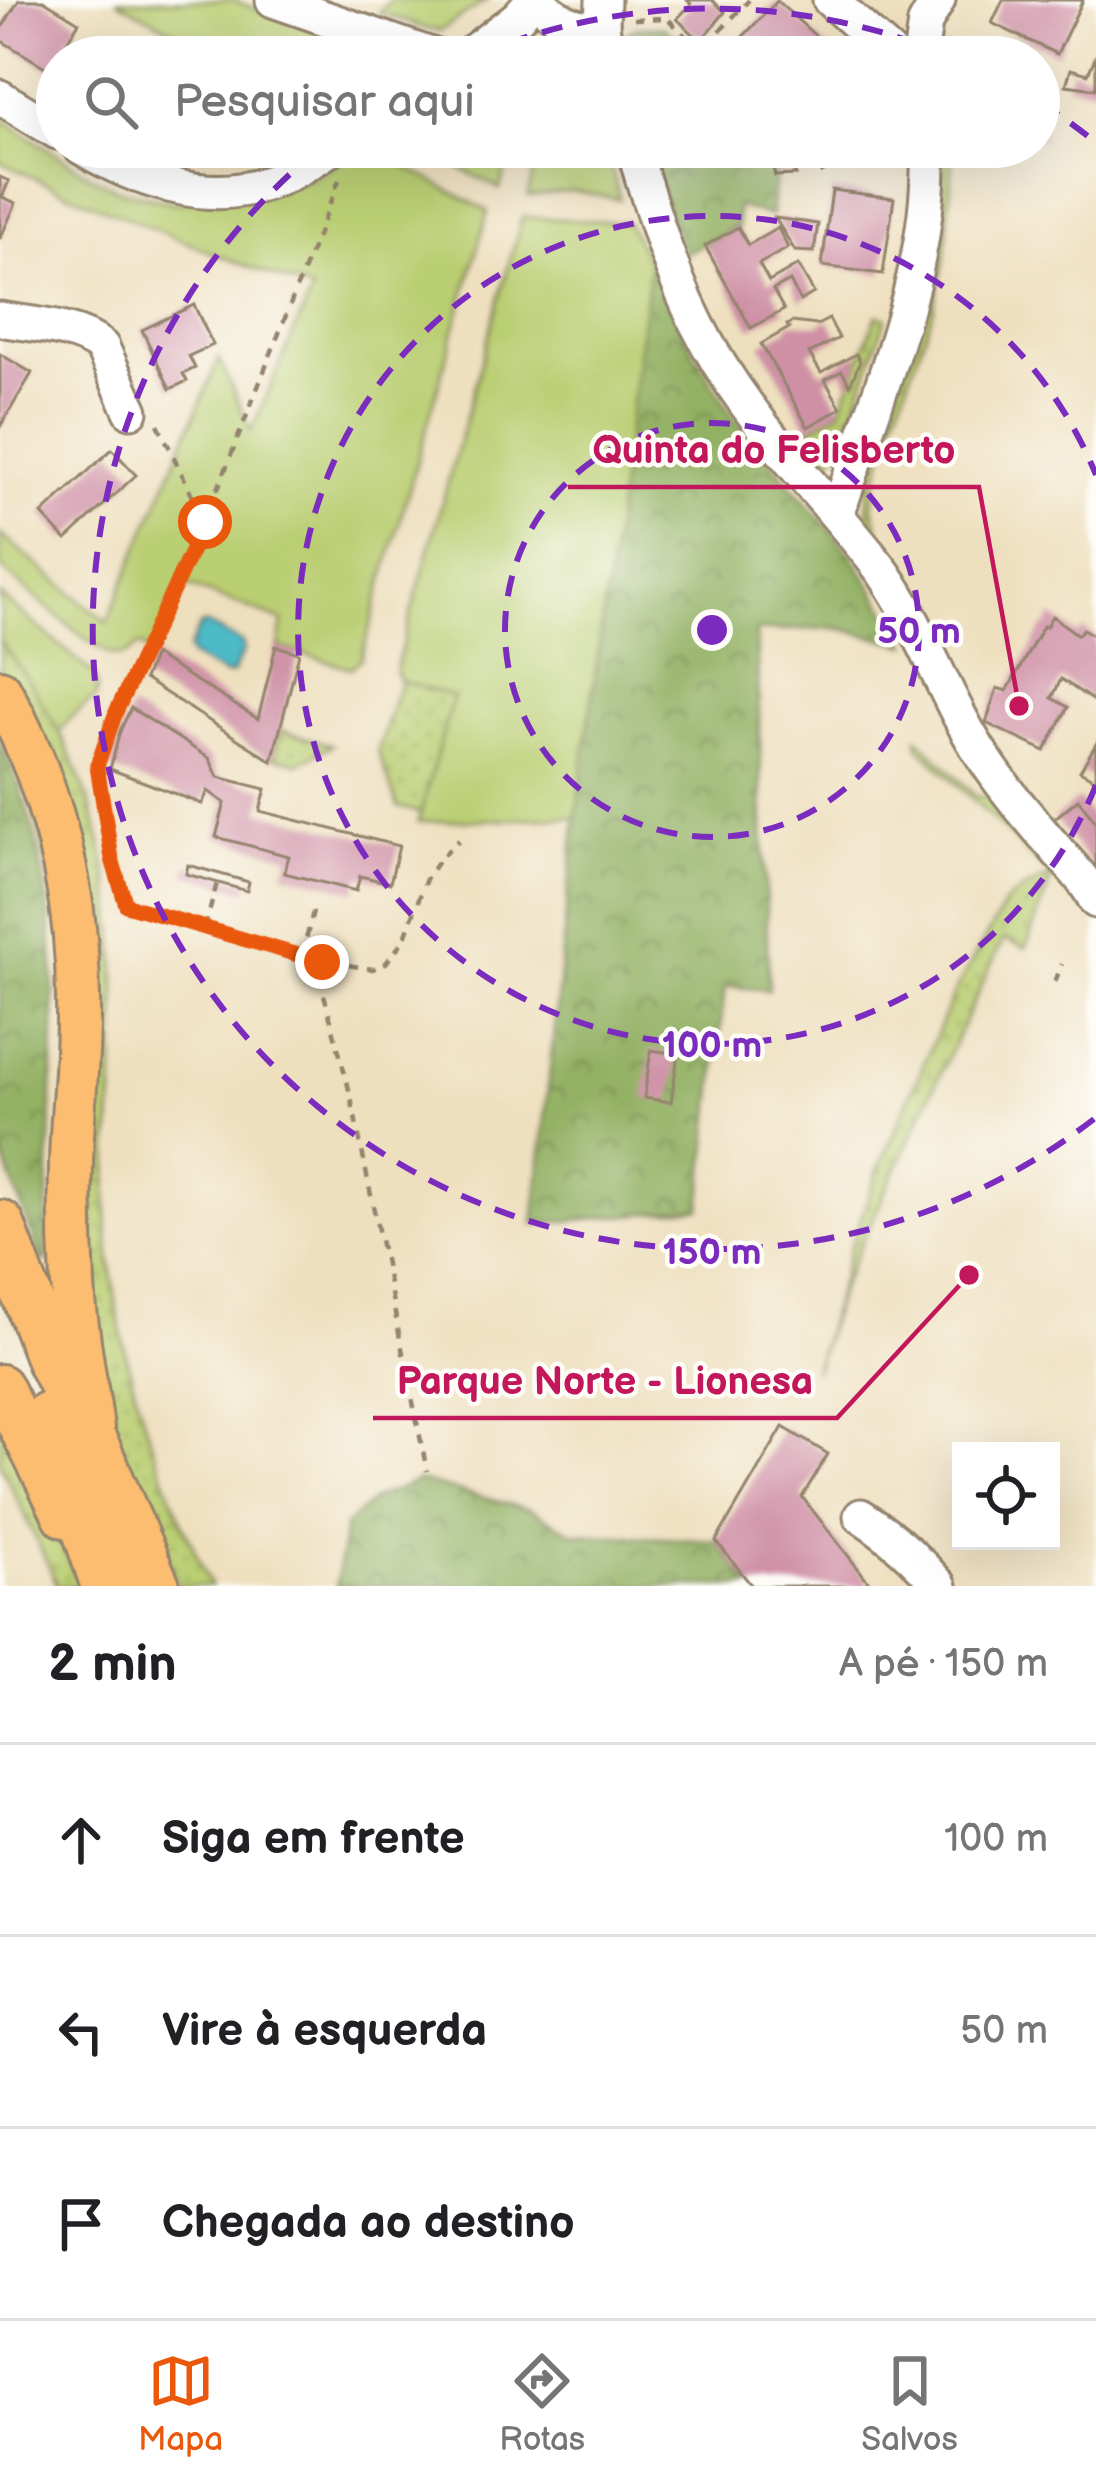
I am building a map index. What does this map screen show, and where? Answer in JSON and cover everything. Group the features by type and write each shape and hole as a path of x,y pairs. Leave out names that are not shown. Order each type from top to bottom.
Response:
{"highway":[{"path":"0,1225 51,1360 155,1586"},
{"path":"0,1281 70,1474 103,1586"}],"main road":[{"path":"0,691 35,760 68,874 78,1016 71,1160 74,1302 94,1447"},
{"path":"0,1386 103,1586"}],"street":[{"path":"273,0 377,36"},
{"path":"494,36 534,0 573,27 610,25"},
{"path":"830,0 870,36"},
{"path":"923,36 938,0"},
{"path":"0,97 36,119"},
{"path":"120,168 182,188 219,190 247,189 301,168"},
{"path":"639,168 664,249 710,348 751,410 898,593 986,762 1084,880 1096,901"},
{"path":"837,515 912,291 925,220 927,168"},
{"path":"0,319 79,334 97,342 131,411"},
{"path":"861,1516 892,1536 940,1586"}],"path":[{"path":"715,36 749,0"},
{"path":"610,25 668,18 686,36"},
{"path":"334,168 205,522 116,712 97,766 112,859 126,905 315,960 374,969 386,963 404,940 426,879 459,840"},
{"path":"131,411 152,412 205,522"},
{"path":"205,928 217,883"},
{"path":"302,956 314,908"},
{"path":"315,960 356,1120 427,1471"},
{"path":"1055,982 1062,964"}],"green space":[{"path":"116,0 232,0 334,36 183,36"},
{"path":"390,0 487,0 440,31 379,12"},
{"path":"637,27 664,27 674,36 628,36"},
{"path":"0,118 36,141 36,168 78,168 119,190 175,203 312,179 328,168 408,168 488,211 361,659 351,668 279,647 283,621 186,585 154,655 139,645 125,655 114,655 74,629 0,567 0,534 107,622 219,359 251,431 312,291 154,230 0,162"},
{"path":"460,168 506,168 500,189"},
{"path":"534,168 611,168 620,199 574,191 528,196"},
{"path":"653,168 773,168 771,216 737,206 738,227 684,254"},
{"path":"944,168 952,168 945,256 933,311 876,482 873,507 884,550 875,541 867,513 869,472 929,294 941,230"},
{"path":"522,217 627,222 650,265 576,817 418,822 453,697 400,681 395,671"},
{"path":"650,265 734,418 854,558 908,645 837,628 756,631 769,990 725,986 701,1208 534,1224 576,817"},
{"path":"877,315 886,318 841,447 827,460 816,460 793,439 840,411"},
{"path":"0,595 93,673 96,697 59,732 0,641"},
{"path":"0,641 39,696 72,757 104,856 116,964 107,1207 113,1276 129,1368 146,1427 211,1586 179,1586 112,1430 94,1341 89,1031 0,672"},
{"path":"400,681 453,696 421,813 398,807 378,751"},
{"path":"280,730 332,745 298,763 274,757"},
{"path":"918,738 976,796 992,798 1050,864 1052,876 1026,948 1004,939 989,969 841,1287 814,1372 851,1245 880,1165 954,993 1006,902 1051,876 919,747"},
{"path":"0,740 26,805 51,933 54,997 47,1261 42,1261 0,1148"},
{"path":"0,1413 80,1586 58,1586 0,1463"},
{"path":"418,1481 531,1510 573,1533 716,1541 752,1586 336,1586 345,1526 374,1499"}],"water":[{"path":"206,624 242,643 244,650 232,674 225,675 191,657 188,650 200,626"}],"building":[{"path":"19,0 43,0 79,22 71,36 36,36 36,62 0,40 0,31"},
{"path":"687,0 712,0 725,12 705,36 696,36 677,19 691,4"},
{"path":"1003,0 1083,0 1060,48 1060,36 1019,36 992,23"},
{"path":"777,1 816,36 744,36"},
{"path":"1096,55 1096,89 1066,85 1071,69 1088,74"},
{"path":"773,168 793,168 796,175 775,176"},
{"path":"0,177 9,181 2,197 16,203 0,239"},
{"path":"832,190 894,198 883,274 822,266"},
{"path":"775,218 818,224 814,252 795,251"},
{"path":"738,227 748,245 778,228 788,248 759,264 769,282 798,265 814,293 800,301 790,281 773,290 784,310 751,328 705,246"},
{"path":"194,305 213,345 189,356 195,368 183,374 187,381 170,389 142,330"},
{"path":"829,319 839,338 809,353 821,373 856,354 860,361 850,385 842,371 825,380 841,408 808,427 761,344 792,322 817,325"},
{"path":"0,354 32,373 0,427"},
{"path":"112,449 136,475 66,540 42,514"},
{"path":"1052,616 1078,635 1083,629 1096,637 1096,693 1092,700 1061,679 1052,698 1068,707 1045,751 986,723 997,688 1007,691"},
{"path":"276,646 299,653 272,761 144,679 154,655 258,719"},
{"path":"131,708 209,758 218,777 266,789 260,811 399,846 390,883 360,876 356,891 284,873 289,856 216,837 225,803 208,791 202,804 110,769"},
{"path":"1096,744 1096,780 1080,771"},
{"path":"1078,799 1096,822 1096,870 1054,819"},
{"path":"188,865 249,882 247,891 186,874"},
{"path":"651,1050 678,1054 671,1102 644,1098"},
{"path":"783,1427 828,1454 802,1497 872,1586 752,1586 716,1541"}],"place":[{"name":"Quinta do Felisberto","path":"1019,706"},
{"name":"Parque Norte - Lionesa","path":"969,1275"}],"route":[{"path":"205,522 116,712 97,766 112,859 126,905 322,962"}]}
